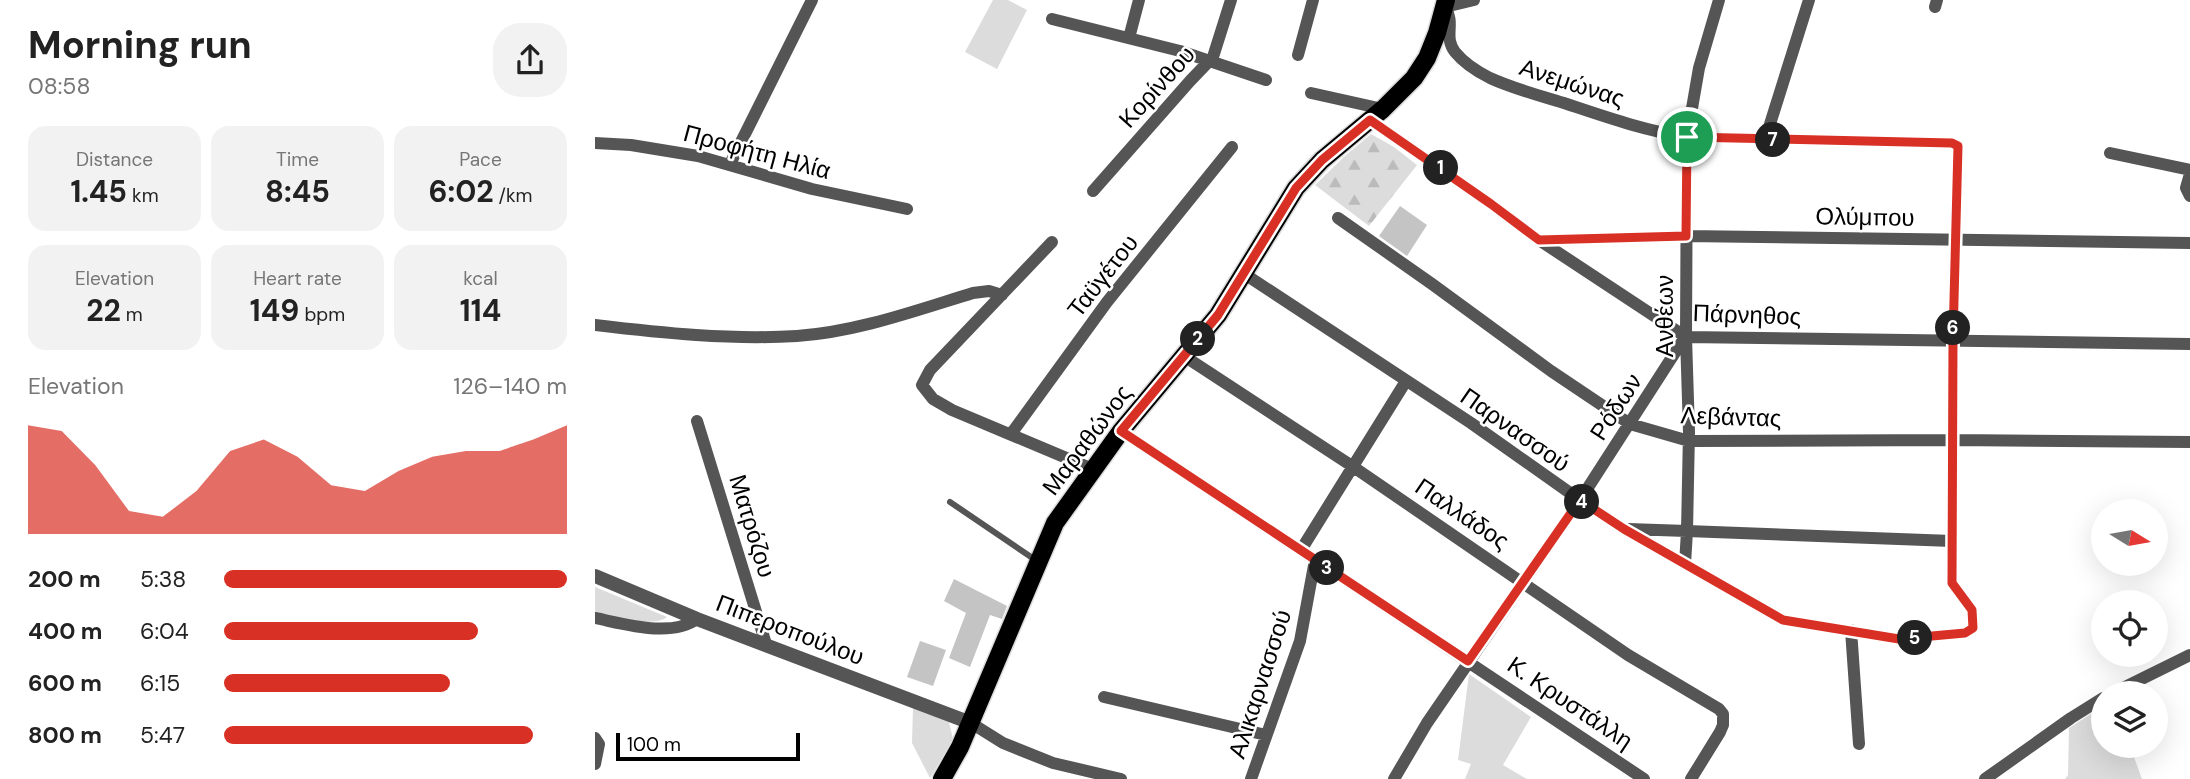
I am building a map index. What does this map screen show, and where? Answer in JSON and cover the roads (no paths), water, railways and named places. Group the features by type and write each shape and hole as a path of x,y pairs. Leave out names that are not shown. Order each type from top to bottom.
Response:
{"main road":[{"name":"Μαραθώνος","path":"943,779 971,723 1055,523 1121,431 1218,315 1287,200 1304,178 1414,78 1427,58 1445,3"}],"street":[{"path":"730,164 812,0"},
{"path":"1129,38 1139,0"},
{"name":"Κορίνθου","path":"1093,191 1215,55 1231,0"},
{"path":"1298,55 1313,0"},
{"path":"1445,3 1474,0"},
{"name":"Ανθέων","path":"1685,564 1689,441 1685,337 1687,137 1699,68 1719,0"},
{"path":"1765,140 1809,0"},
{"name":"Ανεμώνας","path":"1445,3 1451,16 1449,38 1453,49 1467,63 1487,77 1591,112 1687,137 1952,143 1958,146 1953,339 1952,583 1972,610 1973,628 1965,633 1899,639 1851,631"},
{"path":"1052,19 1210,61 1266,80"},
{"path":"1311,93 1376,115"},
{"name":"Πάρνηθος","path":"1376,115 1539,240 1685,337 2190,344"},
{"name":"Προφήτη Ηλία","path":"595,143 679,152 730,164 812,189 907,209"},
{"name":"Ταϋγέτου","path":"1011,434 1107,302 1232,148"},
{"path":"2110,153 2190,172 2186,188 2190,196"},
{"name":"Λεβάντας","path":"1338,218 1551,371 1630,424 1689,441 2190,442"},
{"name":"Ολύμπου","path":"1539,240 1686,236 2190,243"},
{"path":"1052,242 930,370 922,385 933,399 952,410 1095,470"},
{"name":"Παρνασσού","path":"1243,273 1471,423 1624,529 1783,620 1851,631"},
{"path":"595,325 724,337 799,336 872,323 973,293 989,291 1002,295"},
{"name":"Ρόδων","path":"1394,779 1427,723 1580,500 1685,337"},
{"name":"Παλλάδος","path":"1184,356 1523,581 1628,655 1706,700 1723,714 1720,732 1691,779"},
{"path":"1301,550 1406,382"},
{"name":"Ματρόζου","path":"697,421 766,644"},
{"name":"Κ. Κρυστάλλη","path":"1121,431 1644,779"},
{"path":"1624,529 1952,541"},
{"name":"Αλικαρνασσού","path":"1251,779 1300,641 1315,560"},
{"name":"Πιπεροπούλου","path":"595,576 697,619 971,723"},
{"path":"595,618 672,629 683,627 697,619"},
{"path":"1851,631 1859,744"},
{"path":"2137,681 2190,655"},
{"path":"1104,697 1265,735"},
{"path":"1985,779 2091,706"},
{"path":"971,723 1003,743 1053,763 1121,779"},
{"path":"595,737 599,744 595,764"}],"lane":[{"path":"950,502 1039,562"}]}
